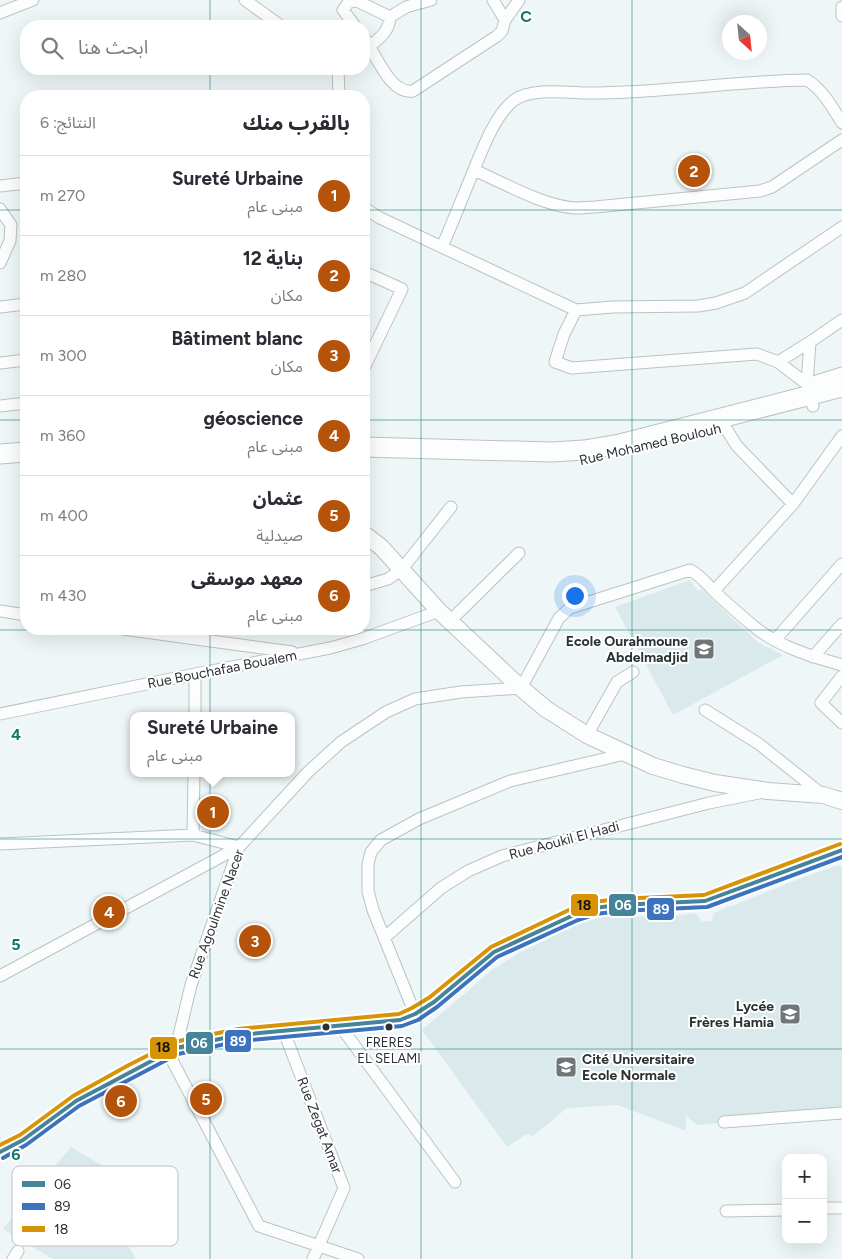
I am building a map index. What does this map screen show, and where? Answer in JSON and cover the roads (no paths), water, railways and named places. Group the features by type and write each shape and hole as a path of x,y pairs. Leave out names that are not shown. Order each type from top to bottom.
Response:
{"main road":[{"path":"370,447 552,452 584,450 620,444 842,387"},
{"name":"Rue Mohamed Boulouh","path":"370,457 442,461 560,462 606,457 725,427 810,395 842,398"},
{"path":"0,454 20,452"},
{"path":"0,462 20,460"},
{"path":"370,539 381,547 445,616 521,688 546,709 587,735 653,766 683,775 715,783 768,791 823,795 842,801"},
{"path":"0,1150 23,1140 76,1101 176,1048 239,1035 400,1020 415,1014 434,1002 494,952 576,914 595,908 618,905 705,901 842,850"}],"street":[{"path":"0,13 33,0"},
{"path":"245,0 273,20"},
{"path":"390,17 406,7 431,0"},
{"path":"493,0 505,20"},
{"path":"370,47 391,82 406,92 413,91 497,36 502,31 505,20 519,0"},
{"path":"350,20 343,10 349,2 357,1 390,17"},
{"path":"842,7 842,16"},
{"path":"370,40 385,33 389,27 390,17"},
{"path":"338,75 339,90"},
{"path":"442,247 488,136 504,110 514,100 542,92 598,93 807,80 815,85 842,123"},
{"path":"474,170 556,204 574,208 595,207 760,191 772,186 842,140"},
{"path":"0,186 20,184"},
{"path":"0,209 11,225 10,241 0,263"},
{"path":"370,212 576,310 613,307 698,306 716,303 745,293 842,227"},
{"path":"370,275 402,289 370,357"},
{"path":"0,307 20,305"},
{"path":"576,310 564,334 554,362 572,368 757,354 778,362 810,395"},
{"path":"778,362 842,320"},
{"path":"810,342 810,395"},
{"path":"0,363 20,361"},
{"path":"810,395 842,373"},
{"path":"0,406 20,404"},
{"path":"725,427 737,446 794,504"},
{"path":"714,591 794,504 842,436"},
{"path":"370,584 388,579 402,569 451,507"},
{"path":"445,616 519,553"},
{"path":"775,640 842,564"},
{"path":"521,688 559,618 570,608 690,570 697,573 752,626 775,640 813,657 842,665"},
{"path":"0,611 20,614"},
{"name":"Rue Bouchafaa Boualem","path":"0,714 330,648 445,616"},
{"path":"813,657 842,624"},
{"path":"168,635 304,653"},
{"path":"587,735 617,682 634,672"},
{"path":"195,674 196,712"},
{"path":"842,676 821,703 842,722"},
{"name":"Rue Agoulmine Nacer","path":"358,1259 259,1226 173,1062 172,1056 176,1048 191,985 239,847 308,772 341,742 386,712 415,699 461,692 521,688"},
{"path":"705,710 759,744 823,795"},
{"path":"415,1014 373,910 368,891 368,864 371,852 381,840 419,819 510,781 625,754"},
{"path":"192,835 194,777"},
{"name":"Rue Aoukil El Hadi","path":"384,938 441,888 468,871 502,856 709,803 768,791"},
{"path":"0,844 192,835 239,847"},
{"path":"0,976 239,847"},
{"path":"341,1027 455,1182"},
{"name":"Rue Zegat Amar","path":"284,1032 344,1188 313,1259"},
{"path":"724,1122 842,1113"},
{"path":"827,1207 842,1201"},
{"path":"827,1208 842,1208"},
{"path":"726,1211 782,1210"}],"place":[{"name":"بناية 12","path":"694,171"},
{"name":"Ecole Ourahmoune Abdelmadjid","path":"704,649"},
{"name":"Sureté Urbaine","path":"213,812"},
{"name":"géoscience","path":"109,912"},
{"name":"Bâtiment blanc","path":"255,941"},
{"name":"Lycée Frères Hamia","path":"790,1014"},
{"name":"FRERES EL SELAMI","path":"389,1027"},
{"name":"Cité Universitaire Ecole Normale","path":"566,1067"},
{"name":"عثمان","path":"206,1099"},
{"name":"معهد موسقى","path":"121,1101"}]}
